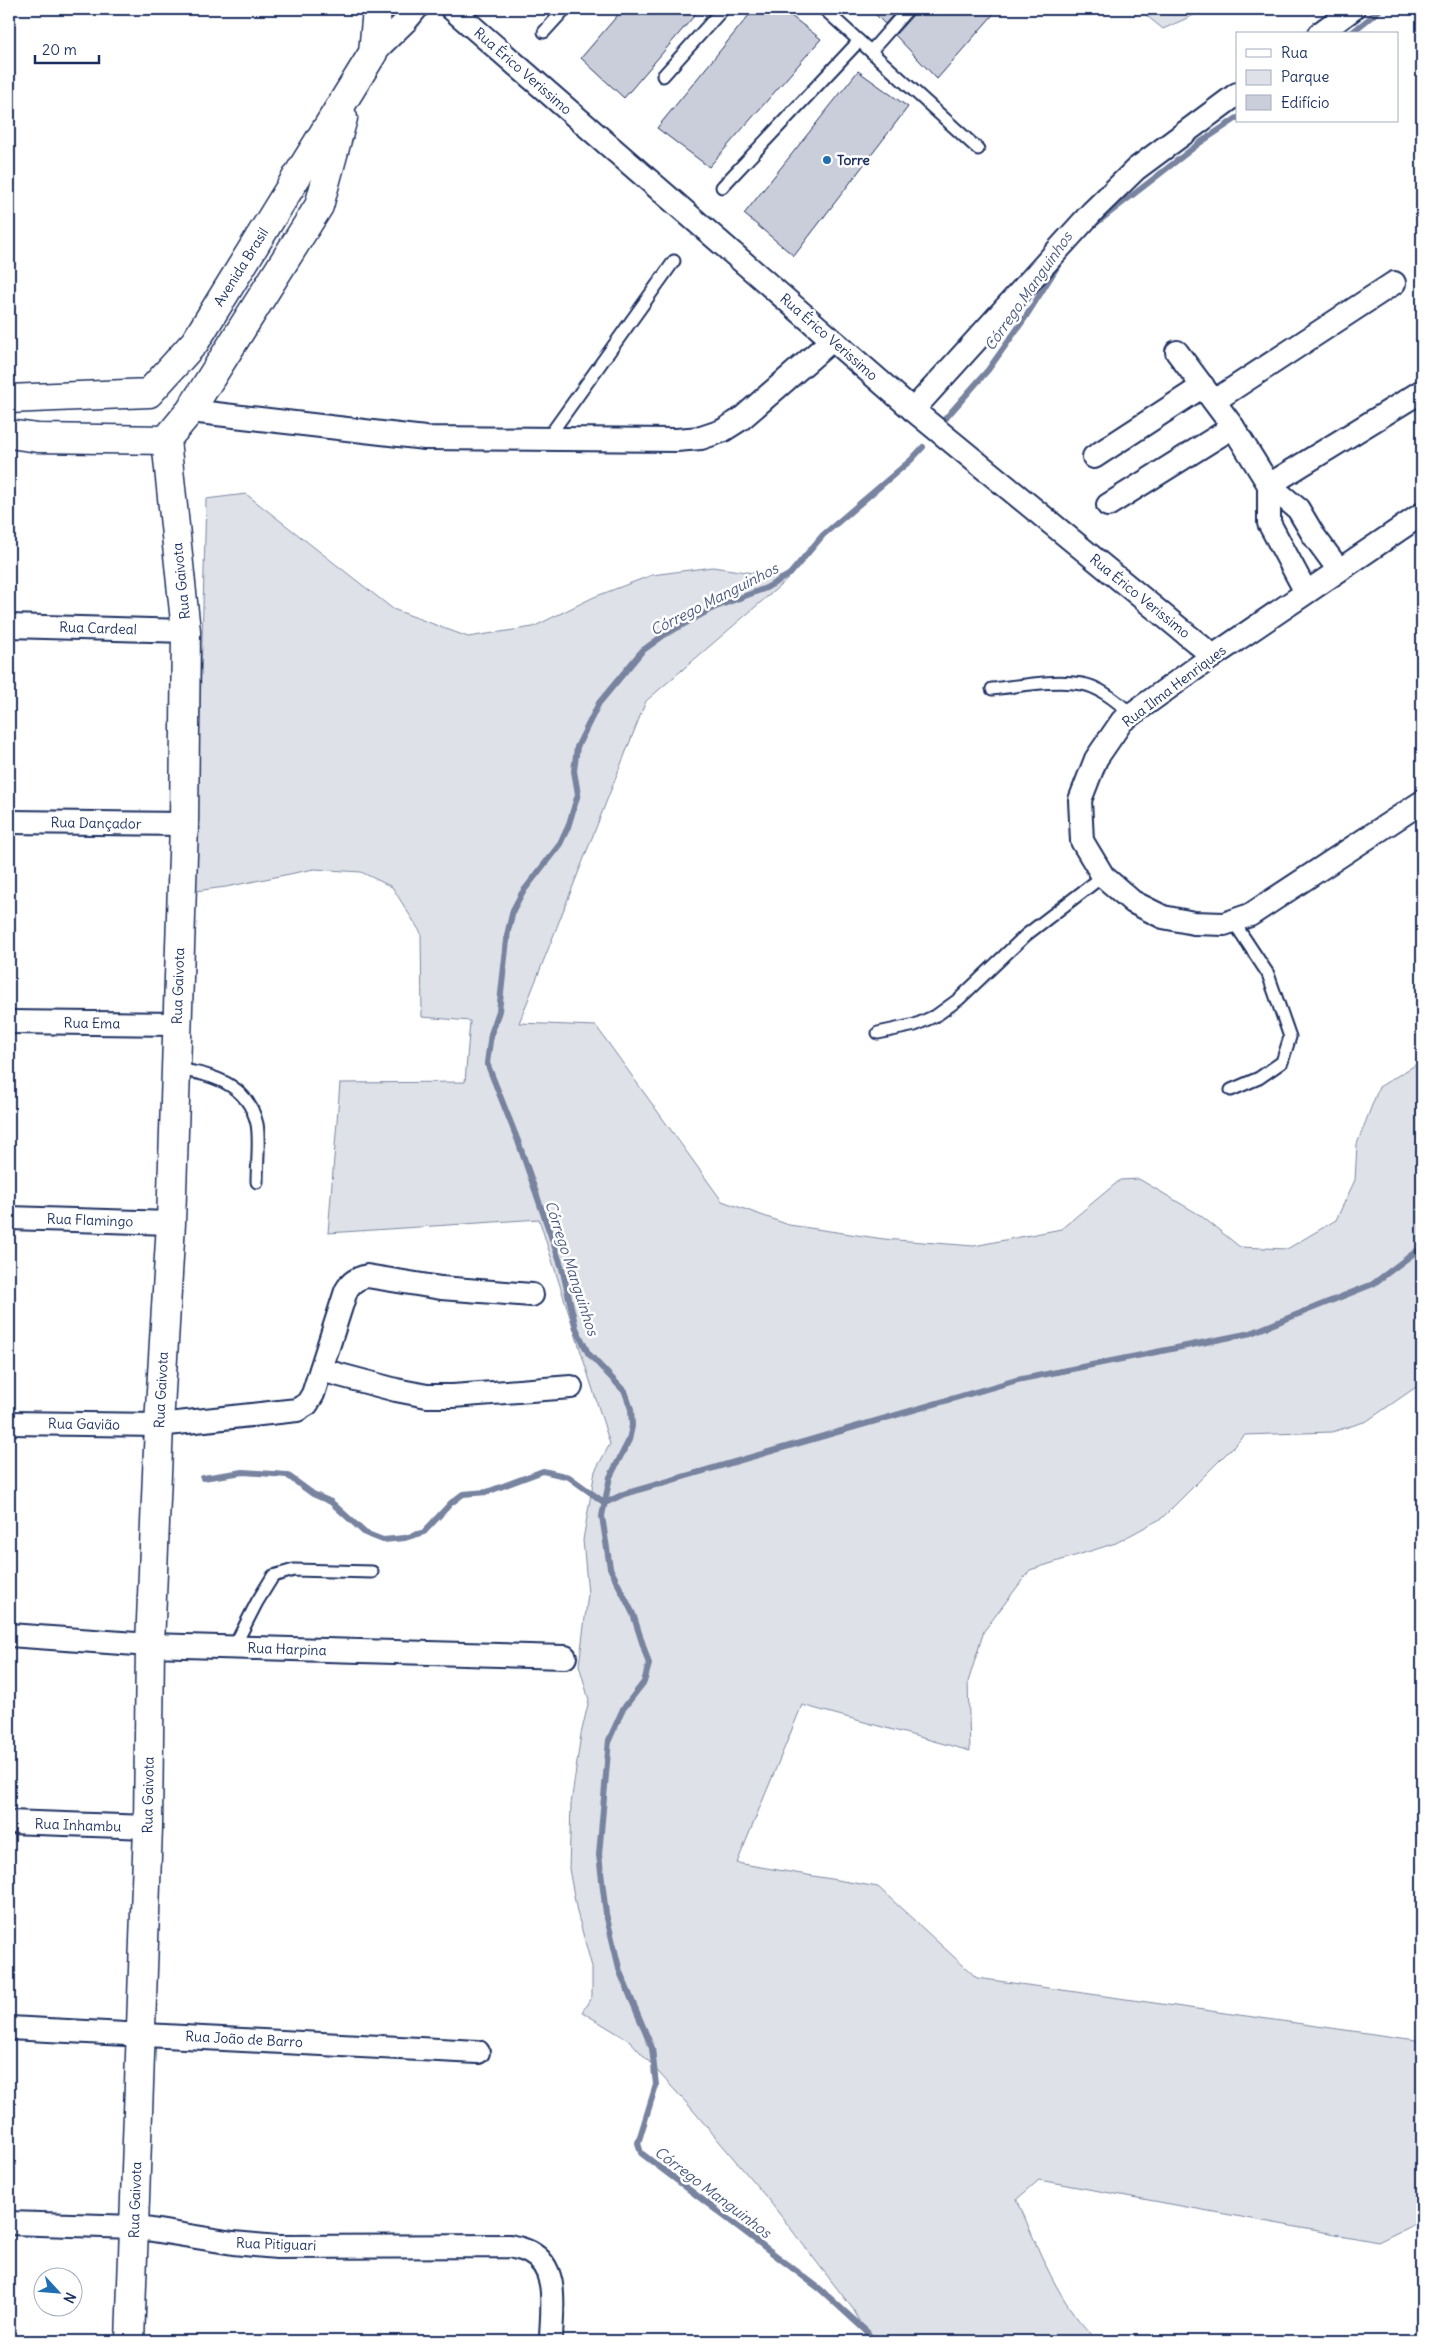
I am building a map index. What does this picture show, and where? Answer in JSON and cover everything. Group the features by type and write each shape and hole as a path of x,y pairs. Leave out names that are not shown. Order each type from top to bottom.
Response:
{"street":[{"name":"Avenida Brasil","path":"9,399 149,393 195,342 373,53 377,9"},
{"path":"373,53 406,22 416,9"},
{"name":"Rua Érico Verissimo","path":"452,9 832,340 1213,656"},
{"path":"1322,32 1354,9"},
{"path":"9,434 38,438 166,440 190,410 319,206 351,88"},
{"path":"918,413 1093,211 1136,170 1236,95"},
{"path":"1094,456 1208,394 1394,283"},
{"path":"190,410 425,438 676,440 701,438 722,432 741,419 832,340"},
{"path":"1177,352 1233,427 1268,485 1298,509 1314,536 1340,570"},
{"path":"1268,485 1422,391"},
{"path":"1108,505 1233,427"},
{"name":"Rua Gaivota","path":"130,2341 148,1827 150,1645 170,1222 184,824 186,631 166,440"},
{"path":"1268,485 1268,523 1306,592"},
{"name":"Rua Ilma Henriques","path":"1422,514 1213,656 1122,722 1096,760 1080,800 1082,841 1103,876 1133,902 1163,917 1194,923 1224,924 1250,915 1422,802"},
{"name":"Rua Cardeal","path":"9,626 186,631"},
{"name":"Rua Dançador","path":"9,822 184,824"},
{"name":"Rua Ema","path":"9,1022 176,1024"},
{"name":"Rua Flamingo","path":"9,1218 170,1222"},
{"name":"Rua Gavião","path":"9,1423 159,1425 297,1410 308,1404 314,1394 346,1291 350,1283 358,1278 367,1276 441,1288 532,1295"},
{"path":"321,1370 396,1390 427,1396 453,1396 571,1387"},
{"name":"Rua Harpina","path":"9,1635 150,1645 565,1657"},
{"name":"Rua Inhambu","path":"9,1822 148,1827"},
{"name":"Rua João de Barro","path":"9,2028 478,2052"},
{"name":"Rua Pitiguari","path":"9,2223 134,2227 277,2247 510,2246 529,2251 541,2261 549,2272 552,2291 551,2341"}],"lane":[{"path":"544,32 565,9"},
{"path":"663,76 723,9"},
{"path":"824,9 978,148"},
{"path":"870,51 908,9"},
{"path":"722,188 859,41"},
{"path":"547,439 674,261"},
{"path":"992,690 1039,683 1083,684 1107,695 1132,714"},
{"path":"878,1033 915,1025 937,1015 959,999 1026,935 1103,876"},
{"path":"1231,1090 1259,1078 1282,1062 1290,1037 1268,974 1233,921"},
{"path":"175,1069 196,1072 225,1082 243,1094 257,1124 257,1182"},
{"path":"234,1648 257,1602 273,1576 294,1570 372,1572"}],"green space":[{"path":"1153,9 1199,9 1194,15 1163,29 1147,16"},
{"path":"246,494 393,609 468,637 533,627 594,597 652,575 712,567 789,578 646,701 519,1023 596,1026 722,1201 789,1225 884,1239 974,1246 1061,1229 1120,1180 1139,1179 1200,1215 1240,1247 1287,1249 1336,1220 1355,1180 1357,1144 1379,1087 1422,1061 1422,1383 1367,1421 1332,1432 1245,1435 1162,1518 1116,1543 1030,1570 984,1631 968,1682 970,1751 802,1705 737,1863 878,1887 977,1978 1416,2040 1422,2052 1422,2220 1378,2242 1039,2180 1017,2199 1041,2256 1061,2294 1085,2328 1099,2341 871,2341 853,2309 767,2198 691,2108 630,2041 582,2012 592,1996 592,1967 577,1912 569,1869 571,1804 581,1734 589,1700 579,1665 588,1594 583,1540 595,1471 610,1444 539,1219 328,1233 340,1083 465,1082 470,1021 422,1017 421,933 392,887 361,872 314,869 226,887 195,891 206,499"}],"building":[{"path":"623,9 700,9 624,98 581,58"},
{"path":"754,9 782,9 821,39 709,167 657,128"},
{"path":"870,9 898,9 885,24"},
{"path":"915,9 998,9 937,79 895,35 914,14"},
{"name":"Torre","path":"858,71 908,107 794,256 744,214"}],"waterway":[{"name":"Córrego Manguinhos","path":"1352,32 1381,9"},
{"name":"Córrego Manguinhos","path":"1094,225 1201,142 1236,119"},
{"name":"Córrego Manguinhos","path":"945,419 988,370 1025,318 1059,264"},
{"name":"Córrego Manguinhos","path":"873,2341 867,2332 820,2289 641,2153 638,2143 656,2085 652,2048 620,1972 606,1914 599,1855 609,1740 623,1709 644,1682 649,1664 633,1614 610,1568 602,1516 610,1477 629,1440 632,1426 631,1409 625,1392 588,1353 576,1328 562,1268 518,1141 487,1063 491,1034 499,1011 508,931 513,910 522,893 560,844 568,827 578,794 574,771 577,747 599,703 642,651 664,635 713,608 766,588 790,574 823,535 911,460 923,447"},
{"path":"605,1503 624,1494 1017,1380 1251,1333 1373,1284 1422,1247"},
{"path":"203,1478 243,1472 287,1475 313,1494 331,1502 365,1533 383,1540 405,1538 424,1532 451,1503 463,1494 487,1492 543,1471 569,1477 605,1503"}],"place":[{"name":"Torre","path":"827,160"}]}
